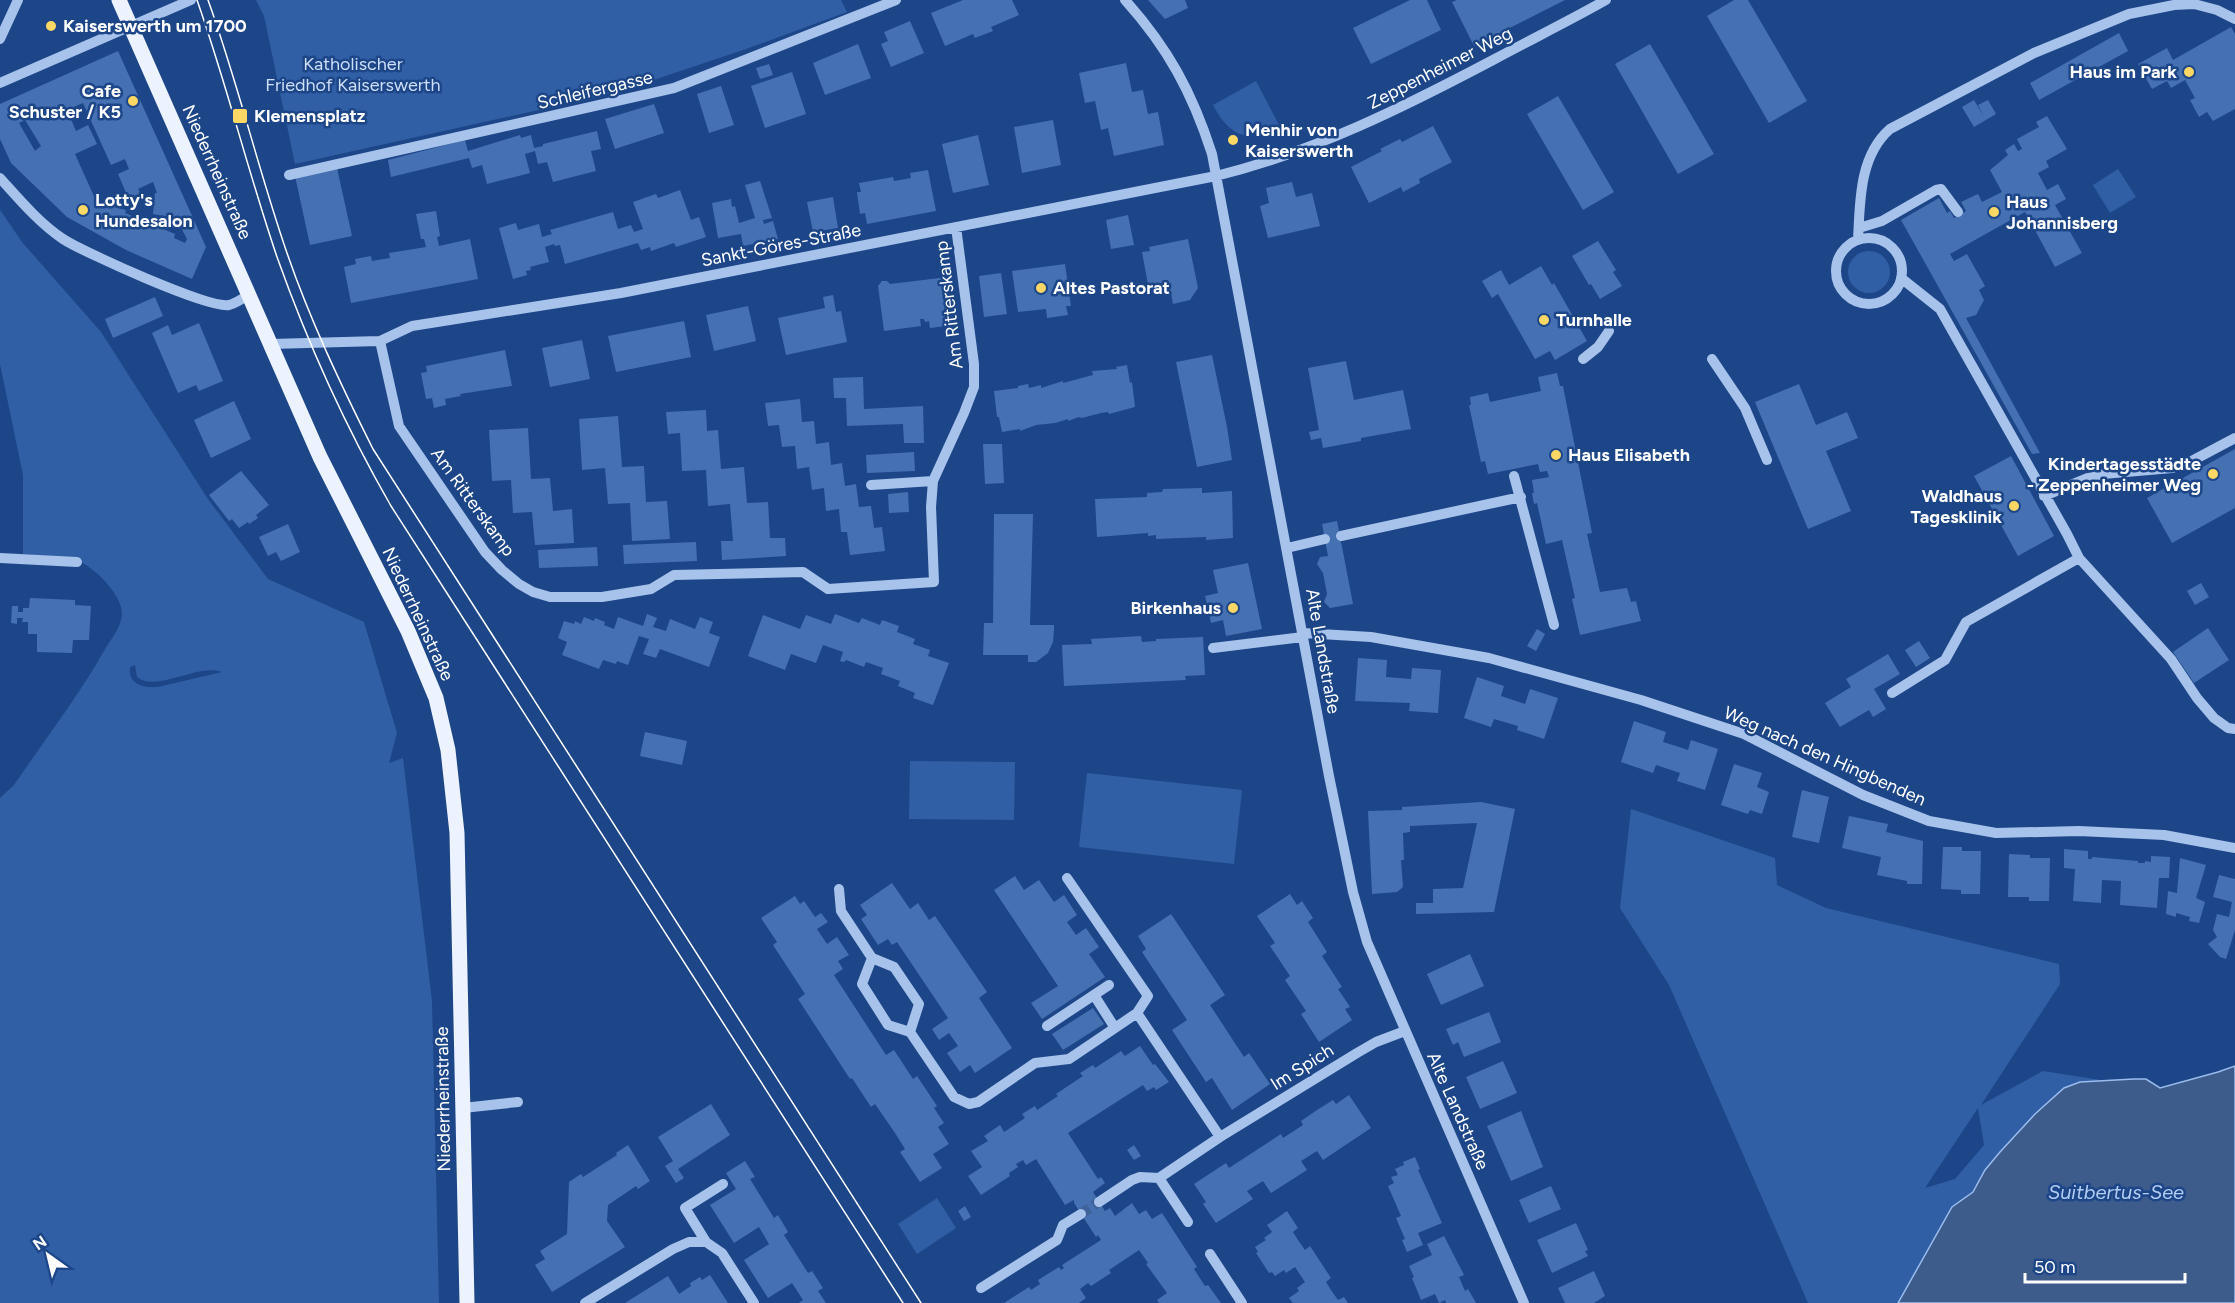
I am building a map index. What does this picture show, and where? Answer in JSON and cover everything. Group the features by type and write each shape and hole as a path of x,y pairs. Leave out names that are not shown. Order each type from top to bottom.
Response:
{"main road":[{"name":"Niederrheinstraße","path":"119,0 320,457 408,631 426,669 436,698 448,750 457,833 467,1303"}],"street":[{"path":"0,39 18,0"},
{"path":"0,83 191,0"},
{"name":"Schleifergasse","path":"289,175 674,88 896,0"},
{"name":"Alte Landstraße","path":"1125,0 1168,56 1189,92 1212,154 1329,776 1353,892 1367,942 1524,1303"},
{"name":"Zeppenheimer Weg","path":"1216,176 1285,156 1363,125 1450,83 1606,0"},
{"path":"1858,240 1863,177 1877,140 1890,129 2034,53 2129,14 2174,5 2194,4 2217,10 2235,19"},
{"name":"Sankt-Göres-Straße","path":"380,340 412,326 621,293 1216,176"},
{"path":"0,178 31,212 62,238 79,248 201,300 228,305 249,295"},
{"path":"1858,228 1882,221 1941,189 1958,212"},
{"name":"Am Ritterskamp","path":"380,340 399,426 485,552 502,570 533,592 550,597 602,597 651,589 674,575 803,572 828,589 934,582 931,507 933,481 974,387 975,364 956,227"},
{"path":"1868,238 1887,243 1900,258 1901,278 1898,287 1883,301 1863,303 1853,300 1845,293 1837,275 1837,264 1848,245 1868,238"},
{"path":"1901,278 1940,309 2079,558 2171,659 2197,698 2214,718 2228,728 2235,729"},
{"path":"1583,359 1598,347 1609,331"},
{"path":"271,344 380,340"},
{"path":"1712,359 1745,408 1767,460"},
{"path":"2044,496 2103,474 2172,468 2188,463 2235,438"},
{"path":"1514,476 1554,625"},
{"path":"871,484 933,481"},
{"path":"1341,536 1521,497"},
{"path":"1287,548 1325,539"},
{"path":"0,558 77,562"},
{"path":"1892,693 1946,660 1966,622 2079,558"},
{"name":"Weg nach den Hingbenden","path":"1214,648 1303,635 1371,637 1489,658 1641,700 1744,734 1863,795 1929,821 1996,833 2079,831 2164,835 2235,848"},
{"path":"872,958 862,984 888,1025 910,1032 954,1097 969,1104 978,1102 1035,1064 1069,1059 1137,1013 1148,996 1067,878"},
{"path":"839,889 841,911 872,958 894,966 919,1004 910,1032"},
{"path":"1047,1026 1109,985"},
{"path":"1094,995 1115,1028"},
{"path":"1137,1013 1220,1137"},
{"name":"Im Spich","path":"1160,1178 1220,1137 1357,1053 1405,1030"},
{"path":"463,1108 518,1102"},
{"path":"1099,1202 1132,1179 1160,1178 1188,1222"},
{"path":"723,1184 684,1208 706,1242 722,1253 754,1303"},
{"path":"981,1288 1057,1240 1063,1225 1081,1214"},
{"path":"585,1303 673,1249 689,1242 706,1242"},
{"path":"1210,1254 1242,1303"}],"green space":[{"name":"Katholischer Friedhof Kaiserswerth","path":"256,0 841,0 847,12 615,93 295,164 264,16"},
{"path":"1256,81 1280,127 1249,136 1233,130 1226,124 1213,105"},
{"path":"2118,169 2136,197 2110,213 2093,185"},
{"path":"0,210 22,242 101,332 208,499 268,579 364,622 397,733 389,763 403,758 432,1001 439,1303 0,1303 0,798 14,785 72,702 115,634 122,615 118,599 113,591 99,575 84,564 66,557 23,554 23,475 0,364","holes":["135,665 137,677 155,682 201,671 222,672 152,687 134,682 131,678 130,667"]},
{"path":"1869,251 1884,257 1890,272 1884,287 1869,293 1854,287 1848,272 1854,257"},
{"path":"910,761 1015,762 1014,820 909,819"},
{"path":"1087,773 1242,790 1234,864 1079,847"},
{"path":"1631,809 1775,858 1777,885 1826,908 2059,964 2060,984 1981,1105 2043,1071 2107,1081 2080,1082 2064,1088 2035,1115 1985,1170 1973,1192 1952,1207 1898,1303 1808,1303 1669,985 1620,908","holes":["1978,1108 1984,1145 1955,1179 1925,1188"]},
{"path":"937,1198 956,1228 917,1254 898,1224"}],"water":[{"name":"Suitbertus-See","path":"2235,1066 2235,1303 1898,1303 1952,1207 1973,1192 1985,1170 2000,1152 2035,1114 2064,1088 2080,1082 2146,1079 2160,1088"}],"building":[{"path":"963,0 1012,0 1019,15 991,27 993,31 975,38 973,34 945,46 931,13"},
{"path":"1148,0 1185,0 1188,8 1165,19"},
{"path":"1410,0 1427,0 1441,30 1371,64 1353,28"},
{"path":"1457,0 1565,0 1474,46 1452,2"},
{"path":"1734,0 1748,0 1807,101 1769,123 1707,16"},
{"path":"910,21 924,53 891,67 881,44 888,41 884,32"},
{"name":"Haus im Park","path":"2231,27 2235,34 2235,109 2213,121 2207,112 2199,117 2190,100 2195,98 2185,80 2171,88 2167,81 2152,89 2138,64 2167,48 2173,60"},
{"path":"2119,33 2128,51 2039,100 2030,83"},
{"path":"858,44 871,78 825,95 813,63"},
{"path":"1650,44 1714,154 1678,174 1615,64"},
{"path":"118,51 206,247 192,279 126,250 67,217 11,163 0,139 0,104","holes":["83,103 111,165 125,159 129,169 118,174 127,195 125,203 138,206 141,194 138,189 153,182 157,193 155,193 153,214 176,218 187,239 185,243 174,238 175,234 125,213 126,210 97,203 75,154 97,144 88,125 76,131 67,110","25,120 41,146 35,151 19,123"]},
{"path":"1126,63 1132,92 1143,90 1148,114 1158,112 1164,145 1114,156 1108,128 1101,130 1095,101 1085,103 1079,73"},
{"path":"769,64 773,75 760,79 756,68"},
{"path":"792,72 806,114 765,128 751,86"},
{"path":"721,86 734,125 709,133 697,94"},
{"path":"1558,96 1614,192 1583,210 1527,114"},
{"path":"1974,100 1984,117 1978,105 1988,100 1996,114 1974,127 1962,107"},
{"path":"654,104 664,133 615,149 605,119"},
{"name":"Haus Johannisberg","path":"2047,116 2067,149 2046,161 2049,167 2038,173 2047,190 2058,184 2066,199 2055,205 2082,253 2055,267 2025,212 1950,254 1954,261 1967,254 1985,286 1979,290 1984,300 1976,315 1966,318 2040,453 2032,454 1901,220 1939,198 1947,213 1950,211 1954,218 1966,211 1961,202 1978,194 1982,202 2002,192 1990,170 2008,155 2005,150 2014,144 2018,151 2022,149 2017,139 2039,127 2036,122"},
{"path":"1053,120 1061,165 1022,173 1014,127"},
{"path":"1433,126 1452,162 1419,179 1420,183 1403,192 1401,187 1369,203 1351,167 1400,139 1402,142"},
{"path":"597,131 601,149 591,151 596,171 553,182 547,162 538,164 535,151 525,154 530,173 487,184 482,165 472,168 469,158 391,177 388,160 465,140 468,151 520,135 521,138 531,135 534,148"},
{"path":"978,135 989,185 953,193 942,144"},
{"path":"337,168 352,236 310,245 295,176"},
{"path":"928,170 936,211 867,224 865,213 860,214 857,192 861,192 859,183 893,177 894,181 911,178 910,173"},
{"path":"760,181 772,218 763,220 764,224 773,221 778,239 743,246 741,234 718,238 712,203 731,199 739,223 755,218 745,185"},
{"path":"1292,182 1296,197 1312,193 1320,226 1268,238 1260,206 1269,203 1266,188"},
{"path":"680,190 691,220 699,217 706,237 676,247 674,243 651,251 650,247 641,250 638,243 565,264 560,245 555,246 554,244 545,247 549,262 530,267 531,270 526,271 527,275 513,279 499,228 516,223 518,230 539,224 542,237 552,234 550,230 613,212 618,229 631,225 634,232 643,229 633,202 656,194 658,198"},
{"path":"833,197 838,228 813,232 807,202"},
{"path":"436,211 440,236 437,237 439,246 470,239 478,279 351,303 344,267 356,264 355,259 371,256 372,261 390,258 389,253 426,247 424,239 421,239 416,214"},
{"path":"1128,215 1134,245 1111,249 1106,220"},
{"path":"1188,239 1198,288 1190,300 1173,304 1171,293 1160,295 1159,288 1149,290 1142,252 1150,251 1149,247"},
{"path":"1598,241 1616,270 1613,272 1622,286 1600,299 1572,256"},
{"name":"Altes Pastorat","path":"1065,264 1071,306 1066,306 1068,315 1047,318 1046,309 1018,312 1012,271"},
{"name":"Turnhalle","path":"1541,266 1552,285 1554,283 1587,341 1555,360 1550,351 1535,359 1498,294 1492,298 1482,281 1501,270 1509,285"},
{"path":"1001,273 1007,314 984,317 979,276"},
{"path":"948,277 952,319 945,320 946,326 930,328 929,321 925,322 924,319 920,319 921,326 884,331 878,286 882,281 890,284"},
{"path":"833,295 836,312 841,311 847,342 786,355 778,318 825,308 823,297"},
{"path":"155,297 163,316 113,338 105,319"},
{"path":"748,306 756,341 714,351 706,315"},
{"path":"684,321 691,357 616,372 608,336"},
{"path":"199,323 223,381 199,391 196,385 178,393 152,333 168,325 172,335"},
{"path":"582,340 590,379 550,387 542,348"},
{"path":"505,350 512,386 460,394 461,396 445,399 446,405 434,408 432,398 426,399 421,373 427,372 426,366"},
{"path":"1212,355 1232,460 1197,467 1176,362"},
{"path":"1346,361 1354,400 1403,390 1411,429 1323,448 1321,438 1311,440 1309,432 1319,430 1308,368"},
{"path":"1127,365 1135,407 1109,414 1108,412 1101,413 1068,421 1068,419 1036,425 1020,431 1020,429 1002,432 999,417 997,417 994,391 1018,388 1018,386 1028,384 1029,388 1041,385 1041,388 1093,375 1092,371 1117,369 1116,367"},
{"name":"Haus Elisabeth","path":"1557,373 1560,386 1563,386 1592,533 1587,534 1600,592 1627,588 1631,602 1636,601 1641,621 1580,635 1572,599 1575,598 1562,540 1546,544 1537,503 1534,504 1532,480 1549,477 1547,471 1540,472 1538,464 1488,474 1485,461 1481,462 1469,405 1471,405 1470,397 1488,393 1490,402 1541,391 1538,377"},
{"path":"863,377 864,409 923,406 924,443 904,443 903,424 847,426 846,398 834,398 833,378"},
{"path":"1799,384 1816,425 1847,412 1858,438 1826,451 1851,511 1808,529 1755,402"},
{"path":"800,399 802,422 814,421 816,444 829,442 831,465 842,463 845,486 856,484 859,507 871,506 874,528 882,527 885,551 850,555 847,532 841,532 839,509 826,511 824,488 812,490 809,467 797,469 795,446 782,447 779,425 768,426 765,403"},
{"path":"234,401 251,439 211,458 194,420"},
{"path":"706,410 707,431 718,430 721,469 744,467 747,503 768,502 770,538 785,538 786,556 722,560 721,541 733,541 730,504 708,506 706,470 682,471 680,433 668,434 666,412"},
{"path":"618,416 622,467 644,466 646,502 667,501 670,539 632,541 630,503 608,504 605,468 582,470 579,419"},
{"path":"528,428 531,479 550,478 553,511 572,509 574,543 535,545 532,512 513,513 511,480 492,481 489,430"},
{"path":"983,444 1002,444 1004,483 985,484"},
{"name":"Kindertagesstädte - Zeppenheimer Weg","path":"2235,449 2235,508 2172,543 2147,498"},
{"path":"914,452 915,471 867,473 866,455"},
{"name":"Waldhaus Tagesklinik","path":"2011,456 2054,536 2018,556 1974,476"},
{"path":"241,471 269,505 256,515 258,518 239,528 232,519 229,521 209,495"},
{"path":"1202,488 1202,493 1232,491 1233,538 1156,539 1156,535 1148,536 1148,533 1097,537 1095,499 1147,497 1147,493 1162,492 1163,489"},
{"path":"908,492 909,512 889,513 888,494"},
{"path":"994,514 1033,514 1030,625 1054,625 1053,642 1048,653 1036,662 1028,662 1028,655 983,655 984,623 993,623"},
{"path":"1337,521 1353,604 1330,608 1324,602 1327,594 1323,573 1317,564 1320,557 1328,556 1322,524"},
{"path":"288,524 300,552 281,561 276,552 268,556 259,537"},
{"path":"696,542 697,561 624,564 623,545"},
{"path":"597,547 598,566 539,568 538,550"},
{"name":"Birkenhaus","path":"1248,563 1262,629 1226,636 1223,620 1211,623 1205,596 1218,593 1213,570"},
{"path":"2201,583 2209,597 2195,605 2187,591"},
{"path":"30,598 75,600 75,605 91,606 89,640 73,640 72,653 37,652 37,634 28,634 28,622 22,622 23,618 17,618 17,624 11,623 12,606 18,606 18,612 23,612 23,608 29,608"},
{"path":"647,614 657,618 653,627 666,631 670,619 695,629 700,617 713,622 709,633 720,637 709,667 660,649 656,658 643,654 649,639 639,636 628,665 603,660 599,669 562,655 567,642 558,638 564,621 574,624 575,621 581,624 584,617 594,621 595,618 614,629 618,617 643,626"},
{"path":"835,614 859,623 862,618 880,625 882,620 899,626 897,632 915,639 913,644 930,650 928,656 949,663 933,705 913,698 915,693 898,686 900,681 881,674 883,668 866,662 864,667 846,660 840,661 843,652 823,645 816,663 791,654 785,670 748,656 763,615 800,629 806,615 831,624"},
{"path":"2208,628 2229,660 2194,683 2173,652"},
{"path":"1537,629 1545,634 1536,651 1527,646"},
{"path":"1141,636 1142,642 1156,641 1156,639 1203,637 1205,675 1185,676 1186,680 1064,686 1062,645 1092,644 1091,639"},
{"path":"1919,641 1930,658 1916,667 1905,650"},
{"path":"1888,654 1900,674 1874,689 1886,709 1873,717 1869,710 1840,727 1825,703 1851,687 1846,679"},
{"path":"1358,658 1387,660 1386,677 1411,679 1412,668 1441,670 1438,713 1409,711 1410,703 1355,701"},
{"path":"1477,677 1504,686 1501,696 1525,704 1530,689 1558,698 1544,739 1517,730 1518,726 1494,719 1491,727 1464,718"},
{"path":"1634,721 1666,732 1663,742 1688,750 1691,740 1718,749 1705,790 1677,781 1680,773 1656,765 1653,773 1621,762"},
{"path":"645,732 687,741 682,765 640,756"},
{"path":"1734,764 1762,773 1757,787 1769,792 1762,814 1750,810 1748,814 1721,805"},
{"path":"1802,790 1829,797 1819,843 1792,837"},
{"path":"1481,802 1515,809 1494,912 1416,914 1416,903 1433,903 1433,889 1463,888 1477,823 1410,826 1410,832 1403,833 1404,860 1401,860 1403,887 1397,892 1372,894 1368,811"},
{"path":"1849,816 1888,824 1886,832 1923,841 1922,884 1907,884 1907,881 1877,875 1881,857 1842,848"},
{"path":"1943,847 1962,847 1962,851 1981,851 1980,894 1961,894 1961,890 1941,889"},
{"path":"2064,849 2088,851 2088,859 2092,857 2138,861 2138,863 2151,862 2151,856 2170,857 2169,878 2159,878 2157,908 2120,905 2121,881 2102,880 2101,903 2073,901 2075,869 2064,868"},
{"path":"2009,854 2030,855 2030,858 2050,858 2049,901 2029,901 2029,897 2008,897"},
{"path":"2180,858 2206,865 2196,898 2205,902 2199,923 2189,921 2190,917 2176,913 2176,917 2166,914 2168,891 2177,893"},
{"path":"2219,875 2235,879 2235,930 2226,959 2220,957 2208,944 2217,937 2213,930 2217,914 2229,917 2232,902 2213,897"},
{"path":"1015,876 1024,890 1039,880 1054,902 1064,895 1077,915 1067,922 1076,935 1086,928 1099,947 1089,954 1105,977 1042,1019 1031,1003 1058,986 994,890"},
{"path":"892,883 910,909 918,903 929,920 935,916 987,992 979,998 1012,1048 975,1073 970,1065 960,1072 947,1053 958,1046 949,1033 939,1040 932,1029 948,1018 897,942 892,945 888,939 878,945 861,919 867,915 860,905"},
{"path":"1290,894 1297,905 1302,901 1313,918 1308,922 1327,952 1322,956 1342,987 1338,989 1350,1007 1345,1009 1352,1020 1319,1042 1301,1014 1306,1011 1285,980 1290,976 1270,946 1275,943 1257,916"},
{"path":"795,896 800,904 804,901 815,917 821,913 828,922 817,929 827,944 837,937 849,955 838,961 843,969 834,975 886,1055 894,1050 913,1079 917,1076 937,1106 934,1108 944,1123 938,1127 949,1144 933,1154 942,1168 920,1182 900,1152 905,1149 895,1133 875,1104 871,1107 852,1078 850,1079 798,999 805,994 773,945 777,942 761,918"},
{"path":"1171,914 1225,995 1210,1005 1244,1057 1249,1053 1270,1084 1232,1110 1212,1078 1206,1082 1172,1030 1187,1020 1142,952 1146,949 1138,936"},
{"path":"1470,954 1484,986 1441,1005 1427,974"},
{"path":"1093,1008 1104,1024 1063,1050 1052,1034"},
{"path":"1489,1012 1501,1042 1464,1057 1458,1042 1453,1045 1446,1029"},
{"path":"1140,1046 1169,1082 1156,1090 1154,1087 1147,1091 1143,1085 1068,1133 1098,1179 1101,1177 1105,1183 1093,1192 1105,1211 1110,1208 1115,1216 1132,1203 1139,1214 1146,1210 1152,1219 1162,1213 1197,1267 1194,1269 1205,1286 1208,1285 1221,1303 1159,1303 1157,1300 1167,1293 1139,1250 1109,1270 1111,1273 1091,1286 1088,1283 1080,1289 1086,1298 1079,1303 1004,1303 1029,1287 1031,1290 1040,1284 1038,1280 1059,1267 1061,1270 1064,1268 1062,1265 1101,1240 1098,1235 1096,1237 1074,1200 1065,1205 1036,1159 1026,1165 1023,1160 1016,1164 1018,1167 1009,1173 1010,1176 981,1195 968,1176 982,1167 971,1151 988,1141 984,1136 1000,1125 1004,1132 1025,1118 1022,1114 1035,1106 1037,1110 1058,1096 1056,1094 1083,1076 1080,1073 1093,1065 1095,1068 1121,1051 1125,1056"},
{"path":"1503,1061 1517,1093 1480,1109 1466,1077"},
{"path":"1349,1095 1371,1128 1323,1160 1317,1151 1301,1161 1307,1170 1271,1193 1263,1181 1247,1191 1253,1199 1216,1223 1203,1204 1206,1202 1194,1184 1226,1163 1229,1168 1281,1134 1283,1138 1303,1125 1301,1121 1317,1110 1333,1100 1336,1104"},
{"path":"711,1104 730,1135 678,1169 684,1178 676,1183 665,1166 673,1161 658,1137"},
{"path":"1521,1111 1543,1167 1511,1181 1487,1126"},
{"path":"628,1145 650,1181 638,1189 636,1186 608,1205 607,1221 625,1247 552,1292 535,1265 545,1259 540,1251 567,1234 569,1182 581,1174 583,1177"},
{"path":"1134,1145 1141,1156 1134,1160 1127,1150"},
{"path":"1415,1157 1420,1169 1418,1170 1442,1223 1418,1233 1423,1245 1407,1252 1402,1240 1405,1239 1396,1218 1401,1216 1388,1186 1394,1183 1391,1177 1398,1175 1395,1169 1404,1165 1403,1162"},
{"path":"745,1161 755,1177 750,1179 774,1218 778,1215 788,1232 784,1235 808,1273 812,1271 823,1288 818,1291 826,1303 799,1303 803,1300 792,1283 768,1298 744,1260 769,1244 759,1227 734,1243 710,1205 736,1189 726,1173"},
{"path":"1551,1186 1561,1209 1529,1223 1519,1200"},
{"path":"965,1206 971,1217 964,1221 958,1211"},
{"path":"1287,1211 1298,1228 1293,1232 1298,1240 1305,1250 1310,1246 1331,1278 1326,1282 1331,1290 1338,1300 1344,1297 1348,1303 1293,1303 1289,1298 1299,1291 1297,1288 1305,1282 1295,1267 1275,1276 1272,1272 1269,1273 1256,1253 1258,1252 1255,1247 1266,1240 1264,1238 1272,1232 1267,1225"},
{"path":"1576,1223 1588,1250 1585,1251 1588,1256 1552,1273 1537,1240"},
{"path":"1444,1236 1464,1275 1459,1277 1465,1291 1468,1289 1476,1303 1446,1303 1445,1300 1439,1303 1435,1294 1421,1300 1409,1266 1432,1255 1427,1244"},
{"path":"1594,1271 1605,1296 1594,1303 1565,1303 1558,1288"},
{"path":"710,1275 728,1303 625,1303 668,1276 679,1294 691,1286 690,1283 700,1277 702,1280"}],"tunnel":[{"path":"1081,1214 1099,1202"}],"tram line":[{"path":"197,0 277,257 328,384 374,476 391,506 903,1303"},
{"path":"208,0 296,278 349,401 373,449 921,1303"}],"place":[{"name":"Kaiserswerth um 1700","path":"51,26"},
{"name":"Haus im Park","path":"2189,72"},
{"name":"Cafe Schuster / K5","path":"133,101"},
{"name":"Klemensplatz","path":"240,116"},
{"name":"Menhir von Kaiserswerth","path":"1233,140"},
{"name":"Lotty's Hundesalon","path":"83,210"},
{"name":"Haus Johannisberg","path":"1994,212"},
{"name":"Altes Pastorat","path":"1041,288"},
{"name":"Turnhalle","path":"1544,320"},
{"name":"Haus Elisabeth","path":"1556,455"},
{"name":"Kindertagesstädte - Zeppenheimer Weg","path":"2213,474"},
{"name":"Waldhaus Tagesklinik","path":"2014,506"},
{"name":"Birkenhaus","path":"1233,608"}]}
